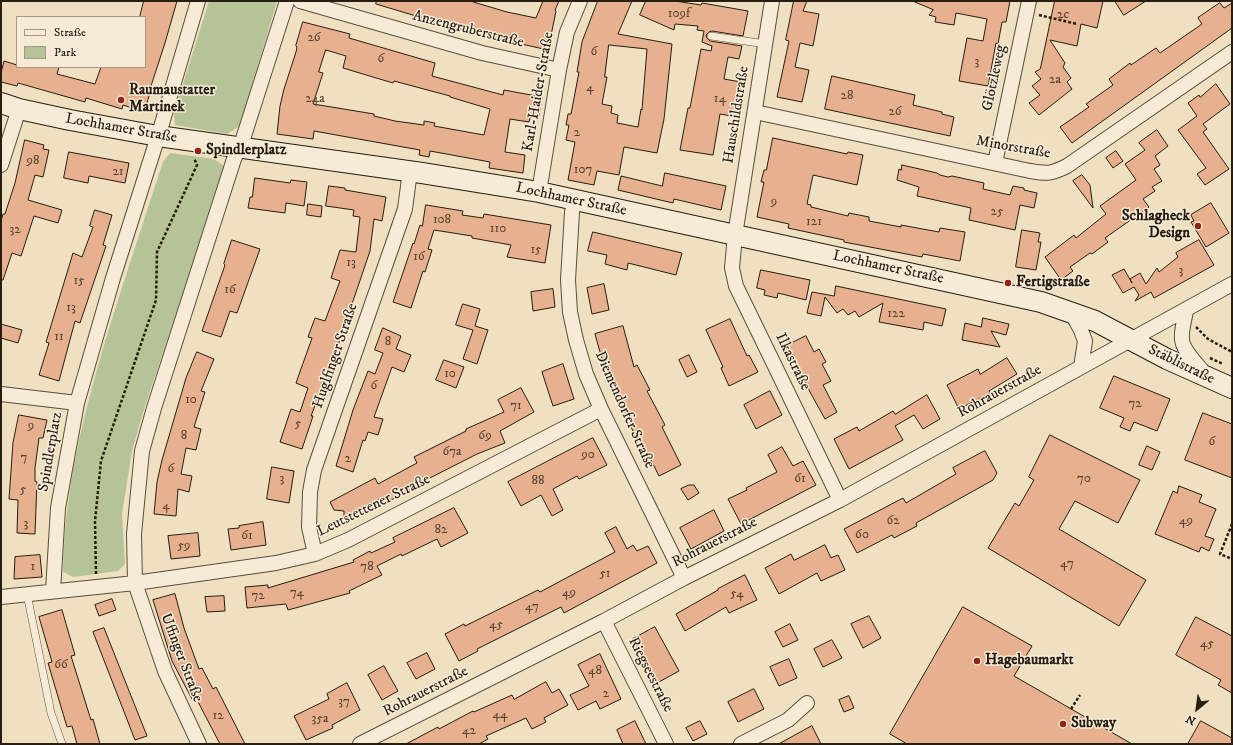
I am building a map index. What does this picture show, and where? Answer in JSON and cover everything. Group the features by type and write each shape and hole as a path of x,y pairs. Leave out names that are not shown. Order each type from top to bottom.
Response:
{"main road":[{"name":"Lochhamer Straße","path":"10,106 70,120 158,136 410,172 575,199 1040,302 1095,321 1131,340"},
{"name":"Stäblistraße","path":"1131,340 1209,379 1232,388"}],"street":[{"name":"Spindlerplatz","path":"54,591 58,508 77,403 113,278 158,136 198,1"},
{"path":"135,583 134,534 142,451 156,400 287,1"},
{"name":"Anzengruberstraße","path":"300,1 482,53 559,70"},
{"name":"Karl-Haider-Straße","path":"539,192 559,70 567,32 580,1"},
{"name":"Hauschildstraße","path":"735,235 772,1"},
{"name":"Glötzleweg","path":"995,163 1028,6"},
{"name":"Minorstraße","path":"755,112 1045,174 1067,166 1232,52"},
{"path":"1,165 10,106"},
{"name":"Huglfinger Straße","path":"315,554 309,527 310,492 314,470 404,209 410,172"},
{"name":"Diemendorfer Straße","path":"575,199 572,212 568,280 570,312 576,340 586,374 601,409 684,578"},
{"name":"Ilkastraße","path":"735,235 732,268 736,286 840,500"},
{"path":"1131,340 1232,284"},
{"path":"1186,310 1182,340 1189,353 1209,379"},
{"path":"1071,312 1081,330 1085,342 1081,367"},
{"name":"Rohrauerstraße","path":"360,744 840,500 1131,340"},
{"path":"1,394 77,403"},
{"name":"Leutstettener Straße","path":"1,597 135,583 276,563 315,554 348,540 601,409"},
{"name":"Uffinger Straße","path":"135,583 165,671 199,744"},
{"name":"Riegseestraße","path":"604,621 666,744"},
{"path":"740,744 788,720 807,703"}],"lane":[{"path":"711,36 766,44"},
{"path":"27,594 51,713 62,744"}],"path":[{"path":"1028,6 1077,24"},
{"path":"98,587 95,567 95,521 101,461 156,300 157,252 197,165 194,159 194,153"},
{"path":"1194,326 1208,339 1232,352"},
{"path":"1232,524 1220,554 1232,559"},
{"path":"1071,709 1080,695"}],"green space":[{"path":"209,1 277,1 240,126 227,134 175,125 174,113"},
{"path":"170,153 214,159 223,165 223,174 144,409 132,451 122,514 125,564 118,571 73,577 63,572 64,541 71,481 83,422 107,335 128,270 163,162"}],"building":[{"path":"144,1 177,1 144,112 123,105 122,109 86,98 85,102 18,83 17,86 1,82 1,73 4,61 16,65 16,68 59,68 57,74 95,84 101,68 146,68 146,16 140,16"},
{"path":"377,1 470,1 507,12 536,18 543,1 559,1 555,10 548,50 499,39 499,41 376,4"},
{"path":"598,1 632,1 618,34 672,44 664,119 657,153 624,147 619,175 597,171 594,185 568,180 575,142 566,140 569,125 566,125 568,114 571,114 579,72 577,72 582,42","holes":["609,45 647,49 642,110 641,109 638,127 617,123 618,115 611,113 612,106 602,104 607,77 605,77"]},
{"path":"646,1 675,1 701,5 702,3 748,11 743,36 712,31 706,35 710,41 742,46 739,59 728,57 724,79 741,82 737,117 720,114 713,155 680,150 688,108 690,108 701,49 711,51 712,46 702,42 704,31 697,30 698,26 675,24 674,30 640,15"},
{"path":"794,1 807,1 803,11 819,14 813,46 800,43 795,67 809,70 802,102 777,97 789,41 786,40"},
{"path":"913,1 1010,1 1006,22 1002,22 998,44 996,43 988,86 959,81 967,38 983,41 987,19 956,13 954,25 935,22 936,17 929,15 933,10"},
{"path":"1055,1 1103,1 1097,28 1081,24 1077,46 1050,40 1065,63 1063,67 1071,78 1067,82 1072,89 1039,115 1029,103 1040,95 1032,86 1041,79 1035,72 1040,69"},
{"path":"1115,1 1146,1 1124,15"},
{"path":"1220,3 1224,8 1232,3 1232,28 1072,143 1060,127 1089,107 1086,104 1113,85 1109,79 1130,63 1131,65 1156,48 1160,53 1202,24 1198,18"},
{"path":"303,22 350,34 349,38 435,63 432,76 503,95 504,90 542,97 539,116 531,114 529,122 510,119 505,152 525,155 523,173 489,168 490,162 430,151 429,157 419,155 420,150 314,131 313,139 277,134 280,106 296,52 296,46","holes":["326,50 346,56 343,68 393,83 394,81 450,96 490,109 484,135 434,126 435,123 424,121 424,125 395,121 374,116 374,114 313,104 323,73 319,72"]},
{"path":"832,76 915,95 913,105 942,112 942,114 954,117 950,136 825,109"},
{"path":"1216,84 1230,104 1203,124 1207,129 1203,132 1229,169 1205,185 1197,174 1206,168 1178,130 1197,116 1188,103 1199,95 1200,97"},
{"path":"1157,130 1168,146 1155,156 1160,165 1154,169 1162,181 1152,187 1155,191 1143,199 1149,207 1105,238 1108,242 1092,254 1090,253 1070,267 1073,271 1061,280 1045,257 1074,235 1076,238 1106,214 1100,206 1136,180 1125,164 1145,150 1139,143"},
{"path":"773,138 847,154 848,152 863,155 857,185 813,175 807,204 811,205 811,207 848,216 849,213 869,217 869,221 901,227 901,225 939,232 940,228 965,232 960,261 923,254 922,257 844,242 844,240 788,228 789,224 757,217 764,182 761,182 764,170 766,170"},
{"path":"25,140 44,145 43,149 49,150 43,177 35,175 28,200 62,210 58,223 34,216 21,256 12,253 3,280 1,280 1,221 3,214 5,214 15,183"},
{"path":"1116,151 1123,161 1113,168 1106,158"},
{"path":"69,152 129,163 125,183 89,176 88,183 64,178"},
{"path":"902,165 948,177 952,176 984,183 983,189 1010,195 1013,186 1024,188 1024,190 1037,193 1034,208 1020,205 1015,230 969,220 971,208 917,196 919,187 897,180 899,169 901,170"},
{"path":"665,173 726,186 721,210 674,199 673,203 618,190 621,176 662,186"},
{"path":"1082,175 1090,185 1093,208 1073,181"},
{"path":"255,178 290,183 291,180 307,182 304,206 286,203 285,213 248,208 250,197 252,197"},
{"path":"329,186 386,197 382,221 374,219 370,251 334,357 311,416 313,416 302,449 280,442 291,409 300,412 308,388 296,383 312,338 308,337 315,318 325,321 340,281 331,278 340,250 356,252 360,217 353,216 354,210 326,206"},
{"path":"1211,203 1229,233 1206,247 1191,222 1194,221 1191,215"},
{"path":"308,204 322,206 321,217 307,215"},
{"path":"426,205 463,211 462,215 483,218 484,214 551,225 545,263 507,257 511,245 472,238 472,236 434,230 428,249 432,250 425,272 423,271 411,308 393,302 413,243 414,244 420,225 422,226"},
{"path":"95,210 112,215 103,245 106,246 80,323 75,321 59,381 39,375 49,343 46,342 73,253 82,257 93,227 90,226"},
{"path":"1022,230 1040,233 1038,242 1041,242 1036,270 1016,267"},
{"path":"593,232 682,253 676,275 628,263 627,270 605,264 607,255 588,251"},
{"path":"232,240 260,249 237,313 230,311 221,337 202,331"},
{"path":"1199,240 1214,265 1154,298 1151,292 1135,301 1139,295 1134,287 1123,293 1112,275 1124,269 1132,283 1130,279 1140,273 1146,284 1157,268 1159,272 1178,257 1176,253"},
{"path":"761,270 810,280 806,300 778,293 777,298 764,295 765,290 757,288"},
{"path":"604,284 609,310 592,314 587,288"},
{"path":"836,286 946,309 942,326 924,322 923,330 879,322 883,303 859,317 855,311 848,315 843,309 837,313 825,297 821,316 807,313 812,292 834,296"},
{"path":"553,289 555,307 533,311 531,292"},
{"path":"463,304 480,309 475,326 488,330 477,364 463,359 473,330 456,325"},
{"path":"983,318 1009,324 1006,335 991,331 1000,347 962,340 965,323 981,327"},
{"path":"730,319 747,356 749,355 758,372 729,386 721,368 723,367 706,330"},
{"path":"1,324 22,330 18,343 1,338"},
{"path":"623,326 634,367 637,365 650,390 647,391 665,425 662,427 681,465 659,476 640,438 637,439 626,417 627,416 609,384 595,334"},
{"path":"383,328 401,336 396,349 411,355 404,372 392,367 374,417 383,419 378,435 368,432 365,441 363,440 353,472 336,466 353,410 368,371 375,374 383,353 375,350"},
{"path":"806,336 814,352 819,349 826,362 822,364 831,381 823,385 837,412 825,419 810,392 788,345"},
{"path":"197,352 214,359 201,391 205,392 194,427 201,429 196,450 186,448 181,474 192,476 189,492 178,489 176,516 154,514 157,482 162,460 186,378"},
{"path":"689,355 697,372 687,377 679,360"},
{"path":"1007,358 1017,374 989,391 990,393 959,409 947,385 978,369 980,374"},
{"path":"444,360 464,367 456,388 436,380"},
{"path":"563,364 574,399 553,406 542,372"},
{"path":"1114,376 1170,399 1157,431 1134,422 1130,431 1120,427 1124,418 1100,408"},
{"path":"521,388 534,412 500,431 505,443 477,454 416,485 416,487 387,502 384,497 344,517 344,511 334,510 330,502 375,478 378,484 417,463 414,457 466,431 466,429 504,412 498,400"},
{"path":"770,391 782,415 756,429 744,405"},
{"path":"927,395 940,419 923,429 914,415 895,426 903,440 849,469 834,439 857,427 859,431 893,411 895,414"},
{"path":"1203,413 1232,424 1232,478 1185,460"},
{"path":"19,415 47,420 43,438 39,438 35,468 35,481 37,482 35,534 17,533 18,500 9,499 13,443"},
{"path":"1050,435 1140,480 1118,523 1075,501 1059,529 1146,580 1119,626 988,548 1015,503 1019,506 1034,480 1029,477"},
{"path":"593,438 607,465 579,479 577,476 553,489 563,510 552,516 541,495 521,506 508,482"},
{"path":"1147,446 1160,452 1152,470 1139,465"},
{"path":"782,447 793,466 803,461 816,485 741,524 728,499 747,490 746,488 777,472 768,455"},
{"path":"985,451 997,473 993,480 916,523 917,526 894,538 892,535 857,553 844,529 903,498 906,503 956,474 953,468"},
{"path":"272,467 294,471 289,503 267,499"},
{"path":"689,485 694,485 699,493 688,500 681,489"},
{"path":"1179,486 1202,495 1199,502 1216,509 1205,536 1214,539 1209,551 1201,547 1199,552 1155,534 1173,491 1177,493"},
{"path":"454,508 468,533 441,547 437,539 377,566 382,575 349,591 350,593 288,610 286,604 247,608 245,587 268,585 268,588 354,562 353,560 370,551 371,553 395,542 393,538"},
{"path":"714,510 724,531 691,549 680,528"},
{"path":"263,522 266,545 231,550 228,529"},
{"path":"616,527 627,549 633,545 637,551 648,546 657,563 564,613 561,607 477,649 478,651 459,661 445,634 464,624 465,626 538,590 540,592 615,552 605,533"},
{"path":"198,533 200,556 171,559 168,536"},
{"path":"825,545 831,558 838,555 845,570 821,581 817,573 779,594 765,568 791,554 794,560"},
{"path":"40,555 42,577 14,579 15,557"},
{"path":"745,575 757,600 729,613 726,607 685,631 676,614"},
{"path":"175,594 184,628 199,669 202,668 213,689 216,687 245,744 220,744 196,698 192,699 172,661 153,600"},
{"path":"224,596 225,611 207,612 205,597"},
{"path":"112,599 116,610 99,616 95,605"},
{"name":"Hagebaumarkt","path":"963,607 1032,646 1014,676 1132,744 907,744 890,734"},
{"path":"62,610 75,655 71,656 100,744 77,744 72,726 67,727 48,663 52,662 39,617"},
{"path":"869,616 881,638 863,648 851,624"},
{"path":"1196,617 1232,636 1232,693 1218,685 1221,680 1176,655"},
{"path":"790,624 798,640 783,647 775,632"},
{"path":"655,627 679,671 657,683 633,639"},
{"path":"104,628 147,736 135,740 93,632"},
{"path":"832,640 842,658 823,667 814,649"},
{"path":"427,653 435,669 416,679 407,663"},
{"path":"600,654 621,699 600,709 596,701 578,710 570,695 589,686 578,665"},
{"path":"789,659 797,678 779,686 770,667"},
{"path":"384,666 398,691 382,700 368,675"},
{"path":"546,682 552,693 559,689 568,705 544,718 546,722 532,729 526,718 486,736 488,739 479,744 406,744 473,711 474,712 512,695 514,699"},
{"path":"347,683 360,710 332,725 333,728 306,740 294,716 329,699 327,694"},
{"path":"754,689 764,709 738,722 728,702"},
{"path":"849,696 854,708 844,712 839,700"},
{"path":"635,721 646,744 623,744 617,730"},
{"path":"700,721 707,734 693,741 686,728"},
{"path":"1201,721 1232,738 1232,744 1188,744"},
{"path":"812,726 821,744 779,744"}],"place":[{"name":"Raumaustatter Martinek","path":"121,100"},
{"name":"Spindlerplatz","path":"198,151"},
{"name":"Schlagheck Design","path":"1198,226"},
{"name":"Fertigstraße","path":"1008,283"},
{"name":"Hagebaumarkt","path":"977,661"},
{"name":"Subway","path":"1063,724"}]}
